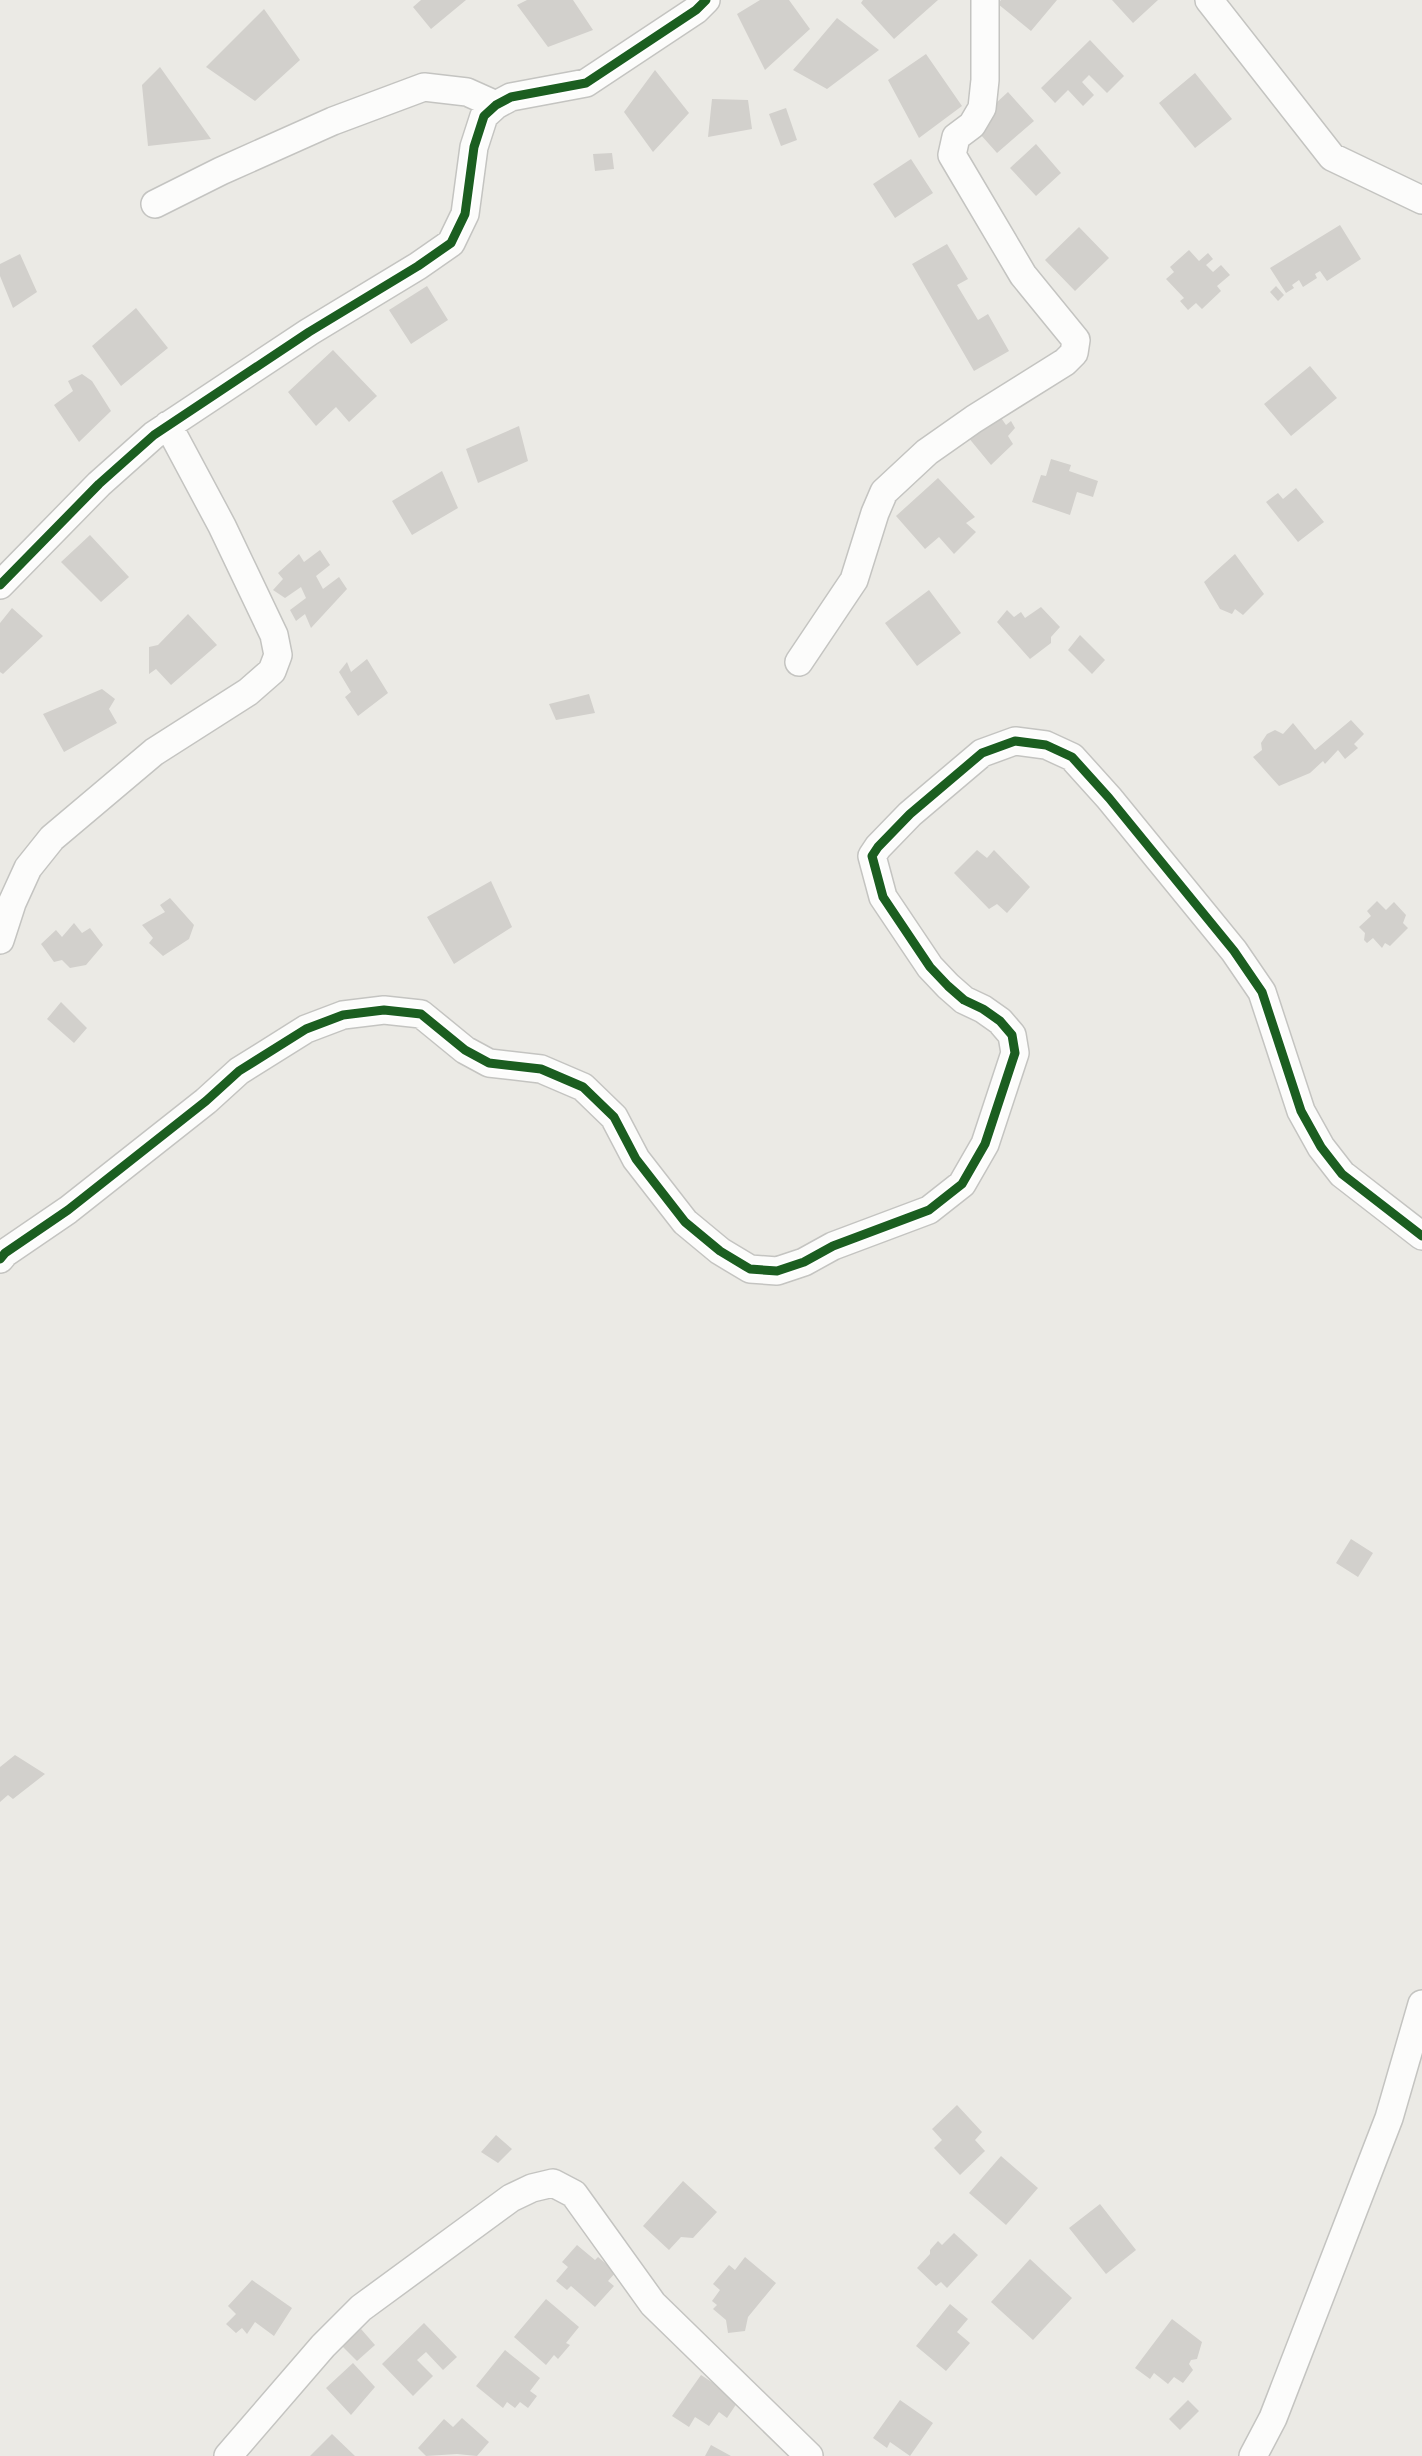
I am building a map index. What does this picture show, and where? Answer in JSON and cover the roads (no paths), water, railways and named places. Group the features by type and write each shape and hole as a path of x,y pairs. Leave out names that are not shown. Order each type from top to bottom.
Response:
{"street":[{"path":"0,585 99,484 154,435 309,332 418,266 451,243 465,214 474,147 484,116 496,105 511,97 586,83 687,16 706,0"},
{"path":"799,662 854,580 874,513 884,492 927,452 974,419 1065,362 1074,352 1076,340 1023,275 952,155 956,137 972,125 982,108 985,80 985,0"},
{"path":"1209,0 1332,157 1422,200"},
{"path":"155,204 221,171 333,121 424,87 467,92 496,105"},
{"path":"0,940 12,903 28,868 52,838 154,753 248,692 272,671 278,655 274,635 222,526 168,425"},
{"path":"0,1259 5,1252 68,1210 105,1181 206,1101 239,1071 306,1029 343,1015 384,1011 421,1014 465,1050 489,1063 541,1069 583,1087 614,1117 636,1159 685,1222 720,1251 750,1269 777,1271 804,1262 833,1246 929,1210 962,1184 985,1144 1015,1053 1012,1035 1000,1022 983,1009 964,1000 930,967 884,897 872,856 910,814 982,753 1015,741 1046,745 1072,756 1109,798 1234,951 1262,992 1301,1112 1321,1147 1342,1174 1422,1236"},
{"path":"1253,2456 1273,2418 1385,2129 1422,2004"},
{"path":"228,2456 323,2346 361,2308 511,2198 532,2188 553,2183 574,2194 653,2304 809,2456"}]}
